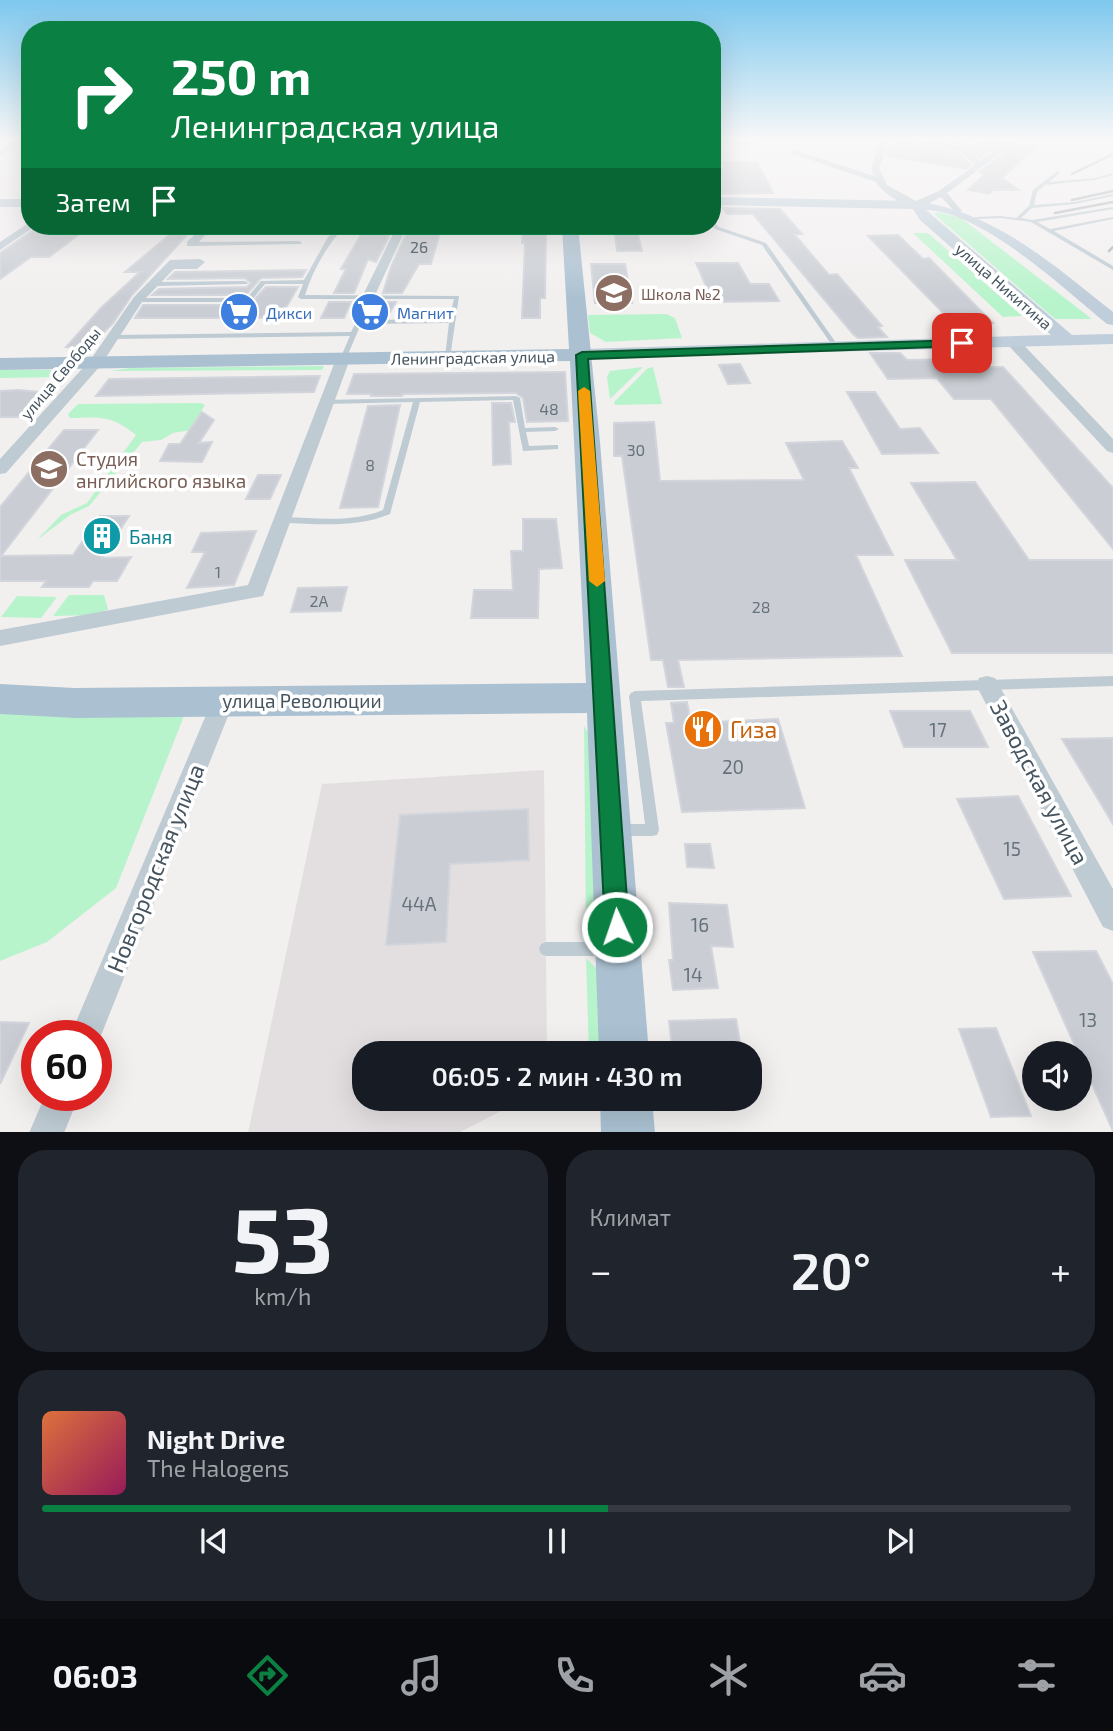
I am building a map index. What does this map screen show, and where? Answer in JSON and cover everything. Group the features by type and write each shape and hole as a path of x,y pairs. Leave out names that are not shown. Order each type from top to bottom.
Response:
{"main road":[{"path":"570,235 572,281 582,355 623,1041"},
{"name":"Ленинградская улица","path":"0,364 582,355"},
{"name":"улица Революции","path":"0,699 75,703 604,698"},
{"path":"627,1111 628,1132"}],"street":[{"name":"улица Никитина","path":"898,193 925,209 1067,340"},
{"path":"925,209 942,193 957,211"},
{"path":"721,201 925,209 975,218"},
{"path":"0,203 21,203"},
{"name":"улица Никитина","path":"925,209 957,211 994,228 1113,320"},
{"path":"0,247 21,232"},
{"path":"191,244 200,235"},
{"path":"369,295 398,235"},
{"name":"улица Свободы","path":"0,469 96,362 138,300 171,266"},
{"name":"Ленинградская улица","path":"582,355 1113,339"},
{"path":"1013,342 1113,448"},
{"path":"0,638 256,591 343,359"},
{"name":"Заводская улица","path":"987,685 1113,917"},
{"name":"Новгородская улица","path":"93,1020 223,701"},
{"path":"46,1132 55,1111"}],"lane":[{"path":"1017,219 1031,207 1035,193"},
{"path":"1031,207 1075,203 1113,195"},
{"path":"975,218 1032,221 1113,208"},
{"path":"1048,231 1113,218"},
{"path":"1032,221 1113,269"},
{"path":"721,230 764,244 836,347"},
{"path":"333,235 306,282 301,297 457,297 448,357"},
{"path":"191,244 299,243"},
{"path":"138,300 249,300 263,282 306,282"},
{"path":"154,284 245,283"},
{"path":"343,359 359,322 452,321"},
{"path":"113,337 354,334"},
{"path":"327,402 516,398 526,449 555,447"},
{"path":"284,520 359,520 377,518 387,512 416,400"},
{"path":"522,430 555,429"},
{"path":"611,830 652,830 635,696 1113,681"},
{"path":"546,949 618,949"}],"shaded area":[{"path":"544,770 547,1041 352,1041 352,1111 501,1111 460,1132 248,1132 322,784"}],"green space":[{"path":"938,212 961,218 1092,319 1055,319 934,214"},
{"path":"913,233 928,233 1022,316 1003,317"},
{"path":"666,314 675,318 682,338 606,342 590,333 588,315"},
{"path":"324,366 322,370 110,371 131,368"},
{"path":"643,367 610,399 607,377 610,371"},
{"path":"653,367 662,404 615,405 614,402 648,368"},
{"path":"0,370 72,370 64,377 0,378"},
{"path":"78,404 205,405 192,426 209,427 173,433 161,440 142,442 89,506 70,515 37,540 61,515 87,503 136,435 120,424 105,419 70,418 68,414"},
{"path":"69,595 104,595 108,609 97,615 53,616"},
{"path":"17,596 57,597 41,618 1,617"},
{"path":"0,708 186,711 116,888 47,942 0,961"},
{"path":"584,726 591,738 597,915 586,928"},
{"path":"586,958 600,972 603,1041 589,1041"}],"building":[{"path":"721,193 773,193 721,194"},
{"path":"723,208 780,209 802,234 794,234 829,275 837,274 882,326 878,327 887,337 858,338 753,214 727,214"},
{"path":"26,235 78,235 49,257 31,257 0,279 0,253"},
{"path":"169,235 187,235 132,295 113,323 88,348 66,347 101,308 140,272 125,272"},
{"path":"361,235 390,235 376,262 368,259 354,293 334,293 346,269 341,269"},
{"path":"406,235 439,235 431,264 419,264 402,293 383,293"},
{"path":"522,235 546,235 545,298 540,298 540,318 522,318 525,243 522,243"},
{"path":"615,235 638,235 642,251 617,251"},
{"path":"898,235 923,259 929,258 993,323 954,324 868,236"},
{"path":"696,263 738,263 750,284 769,284 779,301 713,302"},
{"path":"591,264 625,264 632,303 595,303"},
{"path":"306,270 302,277 261,278 246,295 152,295 159,289 247,287 251,283 245,278 168,279 175,272"},
{"path":"266,287 298,287 280,318 135,318 143,305 249,305"},
{"path":"329,302 351,302 344,318 321,318"},
{"path":"380,302 396,302 387,317 374,317"},
{"path":"870,353 900,353 907,360 954,359 961,367 1003,367 1113,488 1113,549 991,399 954,399 937,378 888,379"},
{"path":"740,364 750,383 728,384 719,365"},
{"path":"565,372 568,421 527,422 523,398 516,393 402,396 347,394 354,374"},
{"path":"320,376 314,392 96,396 109,379"},
{"path":"0,391 49,393 27,417 0,417"},
{"path":"847,392 875,392 900,429 920,428 938,453 882,454"},
{"path":"492,403 511,403 515,422 509,422 511,464 493,465"},
{"path":"400,405 378,507 340,508 368,406"},
{"path":"202,412 214,420 199,443 212,442 202,462 160,461 169,444 180,444"},
{"path":"654,422 660,481 804,480 786,443 842,441 858,468 849,468 893,555 856,555 902,656 678,660 684,687 668,687 663,660 651,660 622,456 614,456 614,423"},
{"path":"64,430 98,430 1,556 73,555 100,516 129,516 102,558 131,557 117,581 93,581 89,587 42,587 46,581 0,581 0,507"},
{"path":"258,475 281,475 270,499 246,499"},
{"path":"975,482 1029,560 1113,560 1113,653 952,653 905,560 957,560 911,483"},
{"path":"523,519 556,519 562,568 539,569 538,618 471,618 474,590 513,590 511,551 523,551"},
{"path":"256,531 234,585 187,588 205,552 192,552 201,533"},
{"path":"347,587 341,611 291,612 298,588"},
{"path":"687,702 691,723 778,719 805,808 682,812 666,723 674,723 671,703"},
{"path":"890,711 970,711 988,747 904,747"},
{"path":"1113,738 1113,824 1062,739"},
{"path":"1018,796 1071,896 1004,899 957,799"},
{"path":"528,809 529,860 450,864 446,942 386,945 400,815"},
{"path":"685,844 710,844 714,868 687,867"},
{"path":"669,903 727,905 733,947 711,946 718,988 673,990 669,960 673,960"},
{"path":"1096,951 1113,984 1113,1131 1092,1084 1092,1041 1073,1041 1033,952"},
{"path":"736,1019 740,1041 671,1041 669,1021"},
{"path":"0,1022 21,1023 21,1040 0,1084"},
{"path":"996,1028 1022,1093 1022,1111 1029,1111 1031,1116 991,1117 959,1029"}],"railway":[{"path":"1072,200 1105,193"},
{"path":"1055,213 1113,202"},
{"path":"1109,251 1113,247"}],"slow traffic":[{"path":"584,391 597,581"}],"place":[{"name":"Школа №2","path":"614,293"},
{"name":"Дикси","path":"239,312"},
{"name":"Магнит","path":"370,312"},
{"name":"Студия английского языка","path":"49,469"},
{"name":"Баня","path":"102,536"},
{"name":"Гиза","path":"703,729"}],"route":[{"path":"617,927 582,355 962,343"}]}
